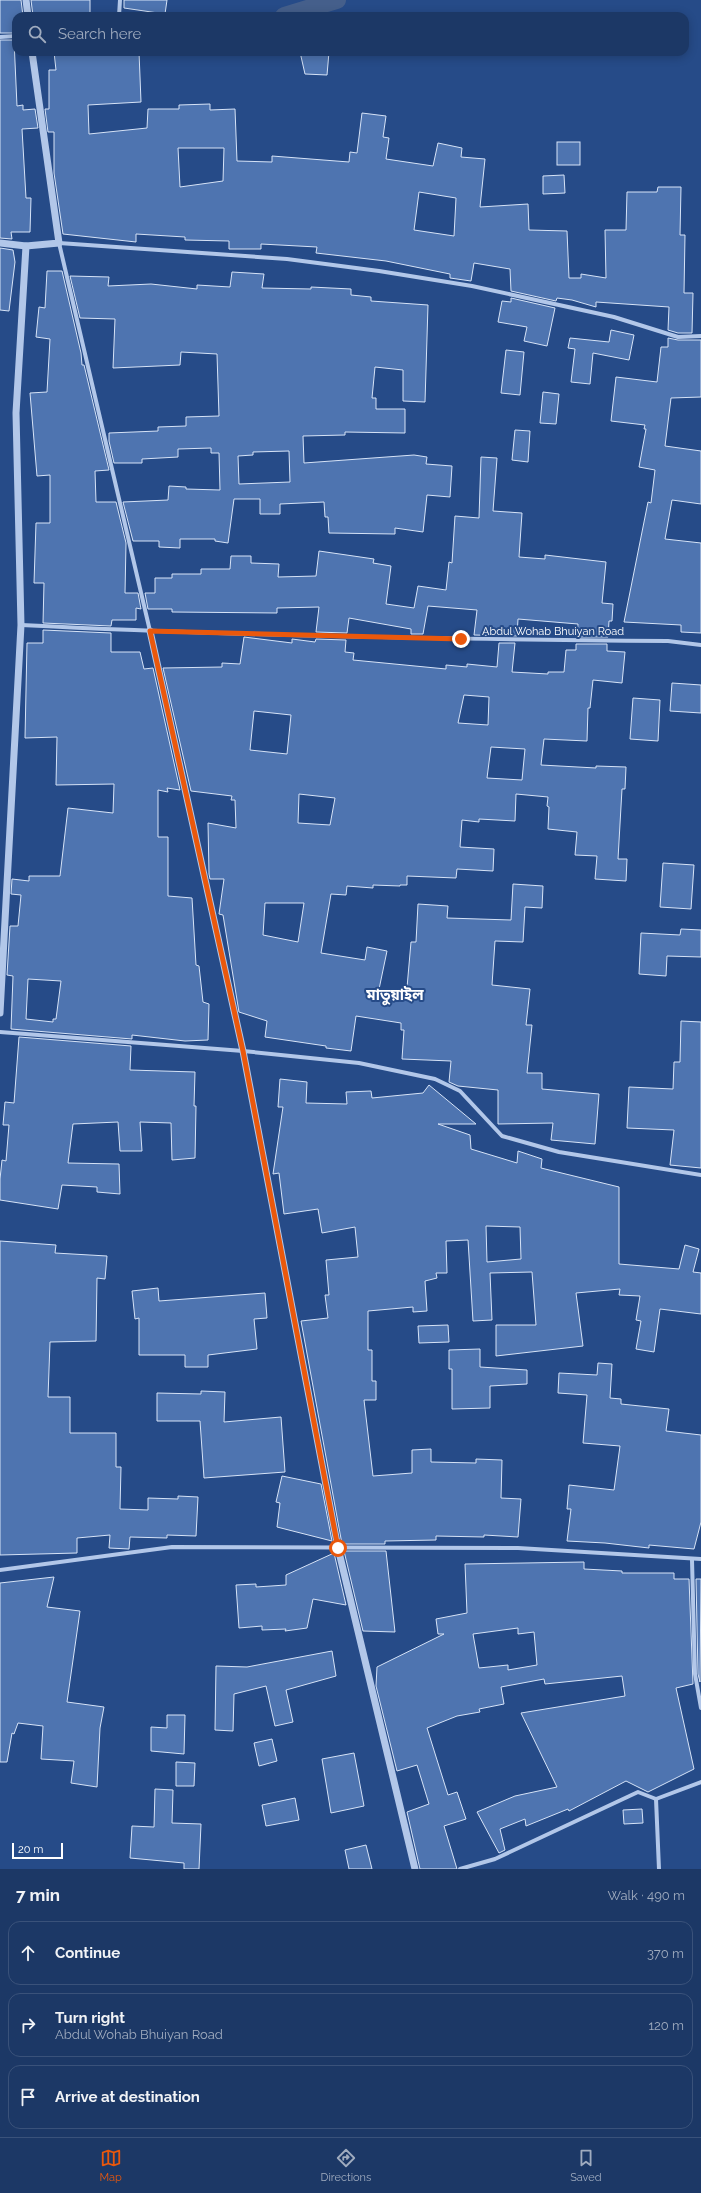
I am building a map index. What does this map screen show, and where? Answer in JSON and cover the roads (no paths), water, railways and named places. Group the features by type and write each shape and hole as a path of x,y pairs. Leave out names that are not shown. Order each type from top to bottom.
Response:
{"street":[{"path":"26,0 28,12"},
{"path":"119,12 120,0"},
{"path":"0,37 12,36"},
{"path":"33,56 59,242 150,631 243,1051 338,1548 415,1869"},
{"path":"0,243 26,246 59,242 287,260 379,271 472,286 607,315 678,336 701,336"},
{"path":"0,1012 21,625 16,413 26,246"},
{"name":"Abdul Wohab Bhuiyan Road","path":"21,625 150,631 461,639 668,641 701,644"},
{"path":"0,1032 243,1051 359,1063 435,1079 460,1091 502,1136 559,1152 701,1175"},
{"path":"0,1570 172,1547 518,1548 692,1560 701,1559"},
{"path":"692,1560 694,1674 701,1708"},
{"path":"460,1869 495,1859 638,1792 656,1799 701,1782"},
{"path":"656,1799 659,1869"}],"waterway":[{"path":"297,12 337,0"}],"district":[{"name":"মাতুয়াইল","path":"395,995"}]}
